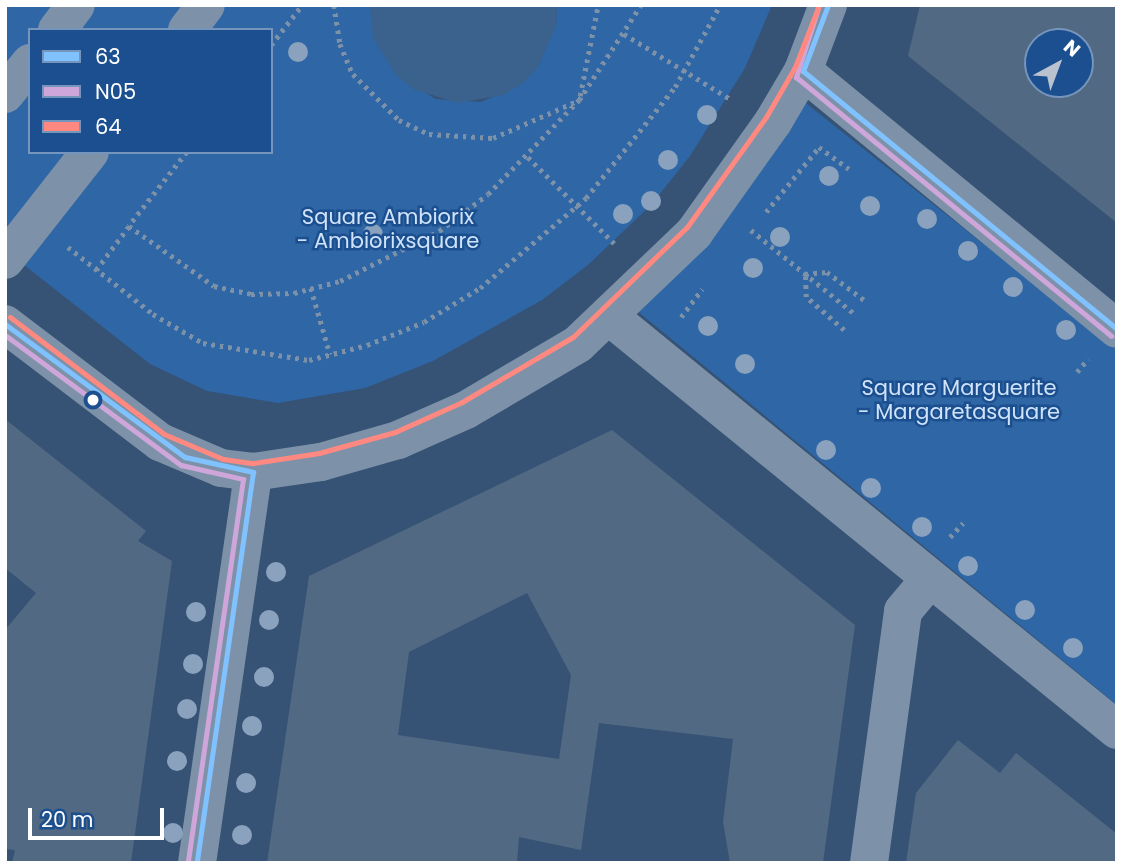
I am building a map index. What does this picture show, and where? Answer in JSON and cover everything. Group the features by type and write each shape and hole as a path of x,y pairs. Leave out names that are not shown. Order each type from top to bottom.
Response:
{"street":[{"path":"59,28 76,5"},
{"path":"189,28 206,5"},
{"path":"5,324 101,400 185,457 253,472 321,462 398,440 540,368 610,317 730,189 803,71 828,5"},
{"path":"5,94 28,66"},
{"path":"803,71 1115,324"},
{"path":"5,260 88,154"},
{"path":"610,317 929,580 1117,730"},
{"path":"197,863 253,472"},
{"path":"869,863 903,611 929,580"}],"path":[{"path":"273,42 302,5"},
{"path":"334,5 340,44 353,74 382,107 429,134 493,138 524,129 579,100"},
{"path":"579,100 598,5"},
{"path":"129,226 214,286 251,294 311,288 390,261 439,231 528,157 579,100 641,5"},
{"path":"35,221 153,314 203,343 309,360 330,354 424,322 480,288 577,207 633,145 683,72 720,5"},
{"path":"624,34 729,98"},
{"path":"96,270 185,154"},
{"path":"528,157 614,243"},
{"path":"751,230 856,315"},
{"path":"805,274 827,272 867,302"},
{"path":"805,274 806,297 844,330"},
{"path":"311,288 330,354"},
{"path":"1077,372 1091,356"},
{"path":"950,537 963,523"}],"green space":[{"name":"Square Ambiorix - Ambiorixsquare","path":"5,5 370,5 397,76 436,99 481,102 523,83 556,26 557,5 772,5 745,68 690,156 651,205 588,265 542,300 433,361 365,388 278,403 207,391 150,364 5,250"},
{"name":"Square Marguerite - Margaretasquare","path":"802,100 1117,350 1117,705 636,310"}],"shaded area":[{"path":"370,5 557,5 556,26 538,67 523,83 503,95 458,103 415,90 397,76 373,38"}],"building":[{"path":"920,5 1117,5 1117,223 908,56"},
{"path":"5,419 146,531 138,541 172,561 131,863 12,863 15,850 5,849 5,630 36,593 5,568"},
{"path":"612,430 855,625 823,863 730,863 723,822 733,739 599,723 581,850 519,837 517,863 267,863 309,576","holes":["527,593 571,675 559,759 398,735 409,652"]},
{"path":"958,740 1000,773 1016,753 1117,834 1117,863 906,863 916,793"}],"transit line":[{"name":"N05","path":"819,5 796,77 1111,336"},
{"name":"64","path":"10,317 164,434 223,459 253,463 319,453 395,432 462,402 573,337 687,227 766,117 795,67 819,5"},
{"name":"63","path":"828,5 803,71 1117,329"},
{"name":"63","path":"5,324 185,457 253,472 197,863"},
{"name":"N05","path":"5,335 181,465 243,479 188,862"}]}
